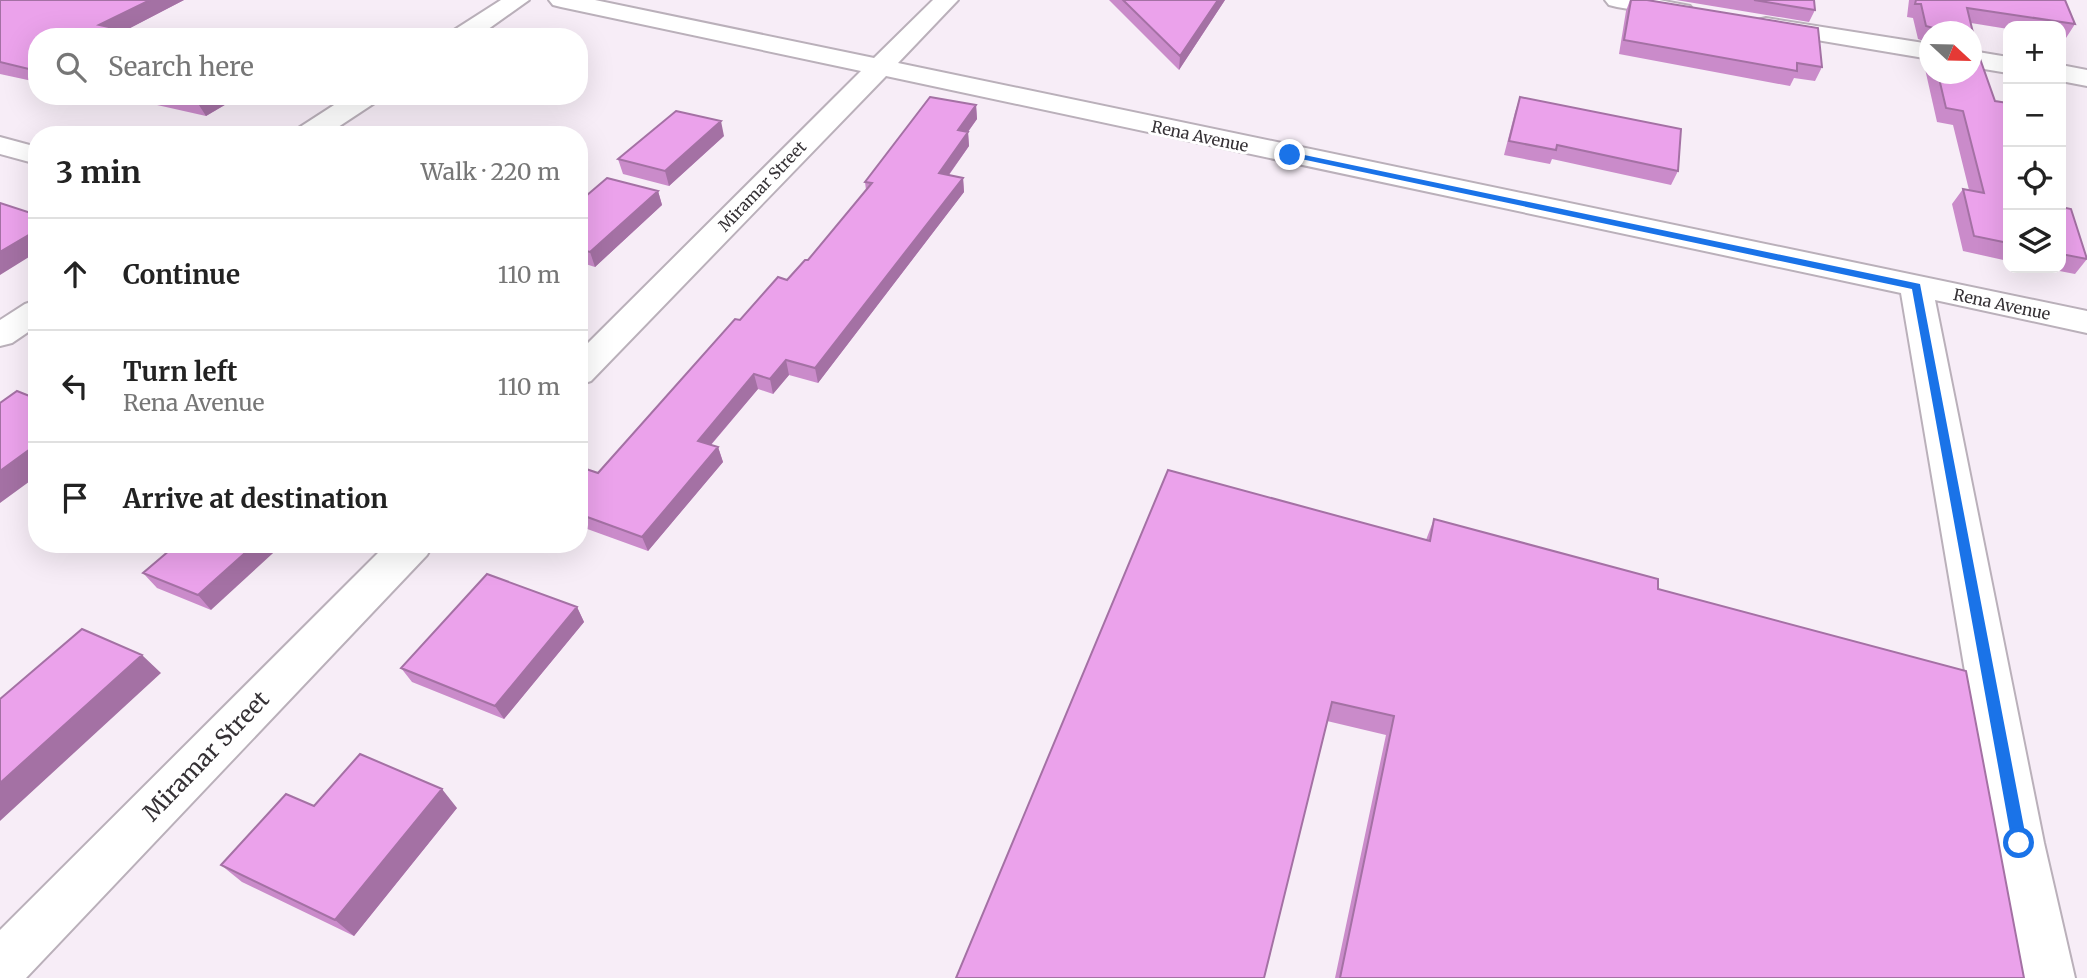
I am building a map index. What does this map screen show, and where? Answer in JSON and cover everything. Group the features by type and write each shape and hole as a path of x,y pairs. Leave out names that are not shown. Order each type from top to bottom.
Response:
{"street":[{"path":"474,28 517,0"},
{"name":"Rena Avenue","path":"561,0 2087,322"},
{"name":"Miramar Street","path":"588,364 946,0"},
{"path":"1617,0 1699,13"},
{"path":"1740,20 1919,50"},
{"path":"1982,61 2003,64"},
{"path":"321,126 353,105"},
{"path":"0,145 28,153"},
{"path":"1916,286 2019,843 2048,978"},
{"path":"0,335 28,317"},
{"name":"Miramar Street","path":"0,968 404,553"}],"building":[{"path":"0,0 150,0 99,25 113,28 28,28 28,69 0,62"},
{"path":"1123,0 1218,0 1180,56"},
{"path":"1631,0 1647,0 1818,28 1822,67 1797,63 1797,71 1624,40"},
{"path":"1754,0 1814,0 1815,10"},
{"path":"1916,0 2065,0 2075,24 1967,8 1970,21 1925,21 1921,4 1915,4"},
{"path":"1982,64 1995,101 2003,102 2003,242 1974,236 1963,189 1984,193 1963,111 1946,108 1940,84 1982,84"},
{"path":"930,97 976,105 958,130 968,132 939,173 963,178 815,368 786,360 770,379 754,374 698,441 718,447 642,537 588,517 588,470 598,473 735,319 740,320 778,277 787,280 808,260 872,183 865,182"},
{"path":"1520,97 1681,129 1678,171 1557,145 1556,150 1509,141"},
{"path":"676,111 721,121 665,171 618,159"},
{"path":"607,178 658,191 590,252 588,194"},
{"path":"0,203 28,212 28,235 0,252"},
{"path":"2066,208 2071,209 2087,259 2066,255"},
{"path":"17,391 28,395 28,451 0,471 0,403"},
{"path":"1168,470 1430,541 1434,519 1658,579 1658,589 1966,671 2024,978 1340,978 1394,716 1332,702 1264,978 956,978"},
{"path":"166,553 245,553 198,595 143,573"},
{"path":"487,574 577,607 495,706 401,668"},
{"path":"82,629 142,655 0,783 0,699"},
{"path":"360,754 442,789 335,920 221,865 286,794 314,806"}],"route":[{"path":"1290,155 1916,286 2019,843"}]}
